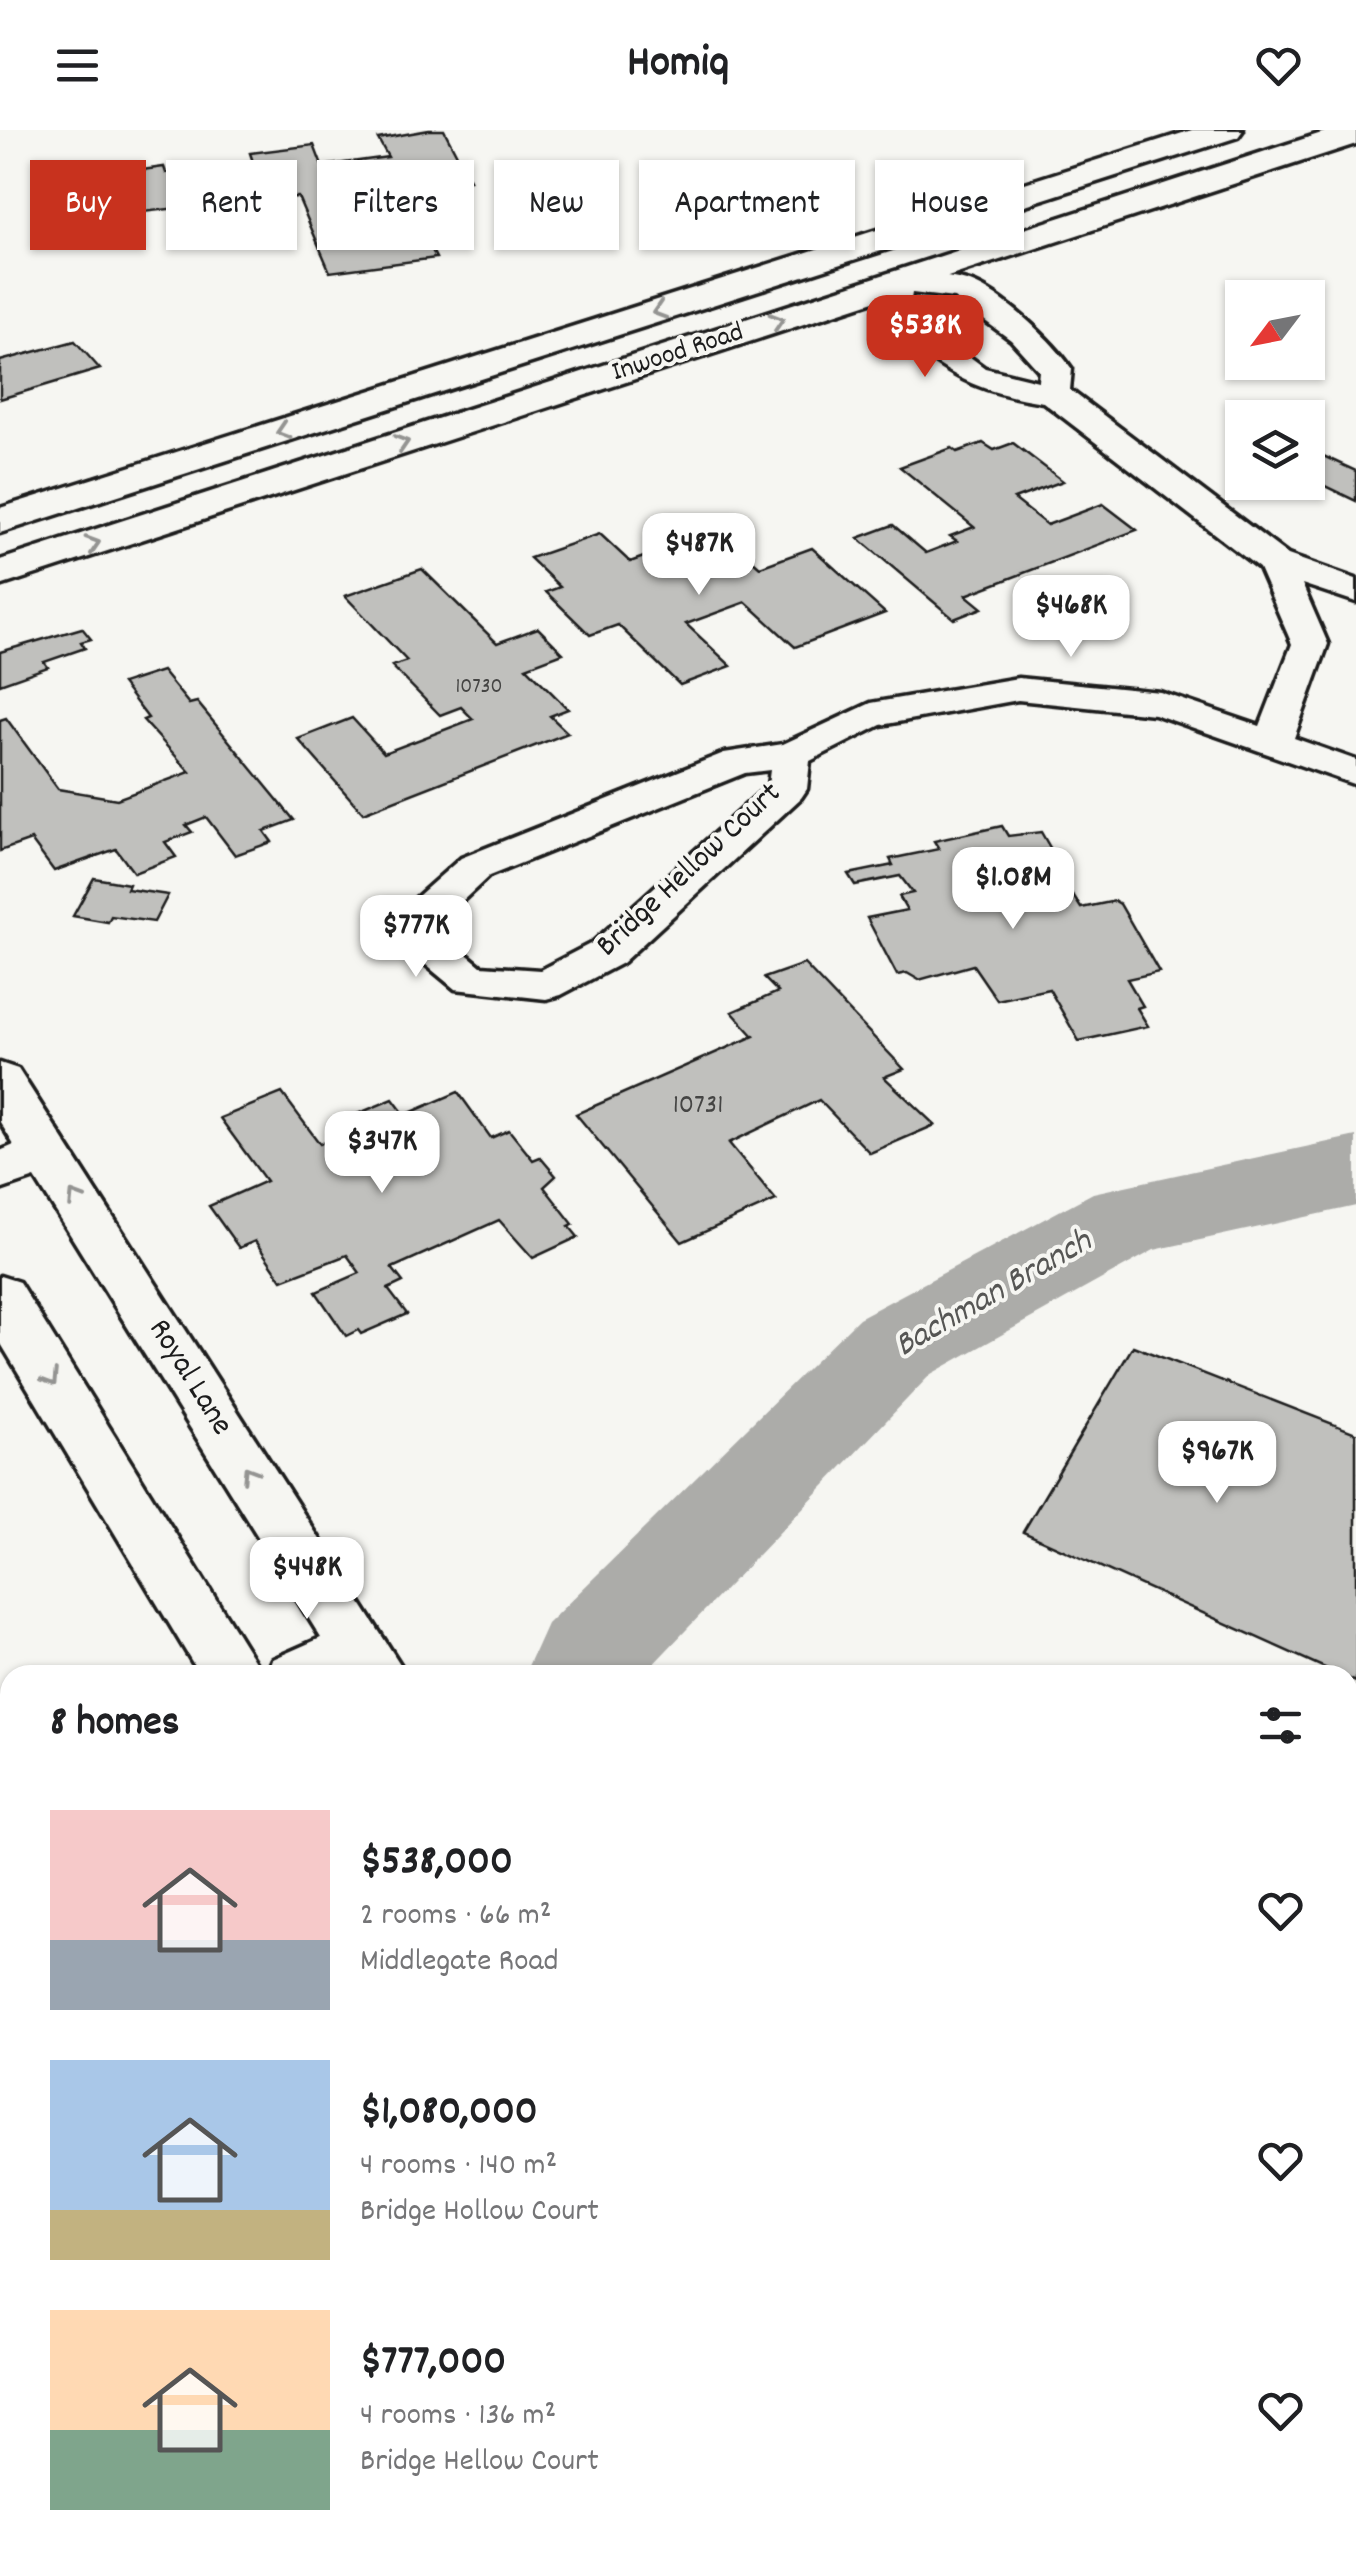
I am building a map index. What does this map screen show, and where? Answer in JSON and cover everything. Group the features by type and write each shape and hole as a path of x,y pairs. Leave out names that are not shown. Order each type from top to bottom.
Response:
{"main road":[{"name":"Inwood Road","path":"855,248 1226,130"},
{"name":"Inwood Road","path":"0,574 1356,133"},
{"name":"Inwood Road","path":"0,521 849,250"},
{"path":"853,250 899,282"},
{"name":"Royal Lane","path":"0,1081 23,1162 367,1659"},
{"path":"0,1296 227,1665"}],"street":[{"path":"1053,393 1056,370 1039,349 962,290 899,282 892,315 973,375 1002,386 1053,393 1275,563 1356,590"},
{"path":"1274,742 1310,644 1275,563"},
{"path":"792,755 871,715 1018,689 1160,702 1356,772"},
{"name":"Bridge Hellow Court","path":"792,755 786,789 607,953 546,985 470,979 417,936 424,913 475,866 738,762 792,755"},
{"path":"339,1665 367,1659"}],"building":[{"path":"444,130 460,160 366,160 388,157 378,139"},
{"path":"314,145 320,160 317,242 297,197 297,160 252,160 250,153"},
{"path":"164,167 166,209 146,212 146,169"},
{"path":"321,250 432,250 436,258 330,272"},
{"path":"75,341 100,369 0,399 0,361"},
{"path":"983,443 994,450 1013,443 1063,481 1014,499 1047,525 1103,504 1137,530 966,595 982,608 954,619 858,538 893,525 926,553 957,541 950,536 974,527 900,467 952,448 957,452"},
{"path":"1325,457 1356,471 1356,501 1325,486"},
{"path":"600,534 630,562 663,550 677,563 733,543 760,567 812,548 885,613 795,647 746,602 686,624 731,666 680,685 618,625 590,635 546,592 560,587 530,558"},
{"path":"422,569 497,643 538,628 563,653 526,667 568,709 550,716 568,733 363,813 298,739 352,718 384,753 473,719 461,707 440,715 392,666 407,661 345,596"},
{"path":"82,628 91,639 81,642 85,648 44,662 48,667 0,684 0,652"},
{"path":"162,671 189,704 197,702 294,820 264,831 272,842 235,855 206,817 186,825 192,832 165,842 176,857 134,873 116,849 54,871 31,840 0,851 0,720 6,718 58,789 117,799 190,772 143,720 148,718 122,684"},
{"path":"1002,826 1008,836 1041,832 1053,853 984,868 1003,900 1018,897 1015,892 1064,882 1081,908 1115,901 1120,904 1159,972 1127,979 1143,1006 1137,1008 1148,1026 1079,1041 1049,989 997,1000 973,965 919,980 907,973 897,975 867,918 907,910 899,896 913,893 900,876 855,885 848,874 893,865 890,859 939,849 934,841"},
{"path":"94,878 129,884 127,889 168,895 154,922 111,916 108,922 73,916"},
{"path":"804,964 904,1069 884,1077 935,1125 870,1153 819,1100 729,1143 776,1200 682,1242 576,1114 754,1036 732,1012 778,992 764,978"},
{"path":"458,1092 491,1138 509,1130 533,1160 540,1157 556,1176 544,1187 573,1224 569,1226 578,1237 533,1258 499,1220 392,1268 403,1282 388,1289 407,1314 361,1334 358,1330 346,1336 316,1292 360,1273 347,1255 282,1280 255,1241 239,1248 209,1206 266,1181 220,1118 282,1093 320,1144 353,1130 345,1119 393,1099 405,1115"},
{"path":"1133,1346 1356,1433 1356,1665 1318,1665 1023,1532"}],"waterway":[{"name":"Bachman Branch","path":"585,1665 587,1658 895,1346 1128,1219 1356,1171"}]}
